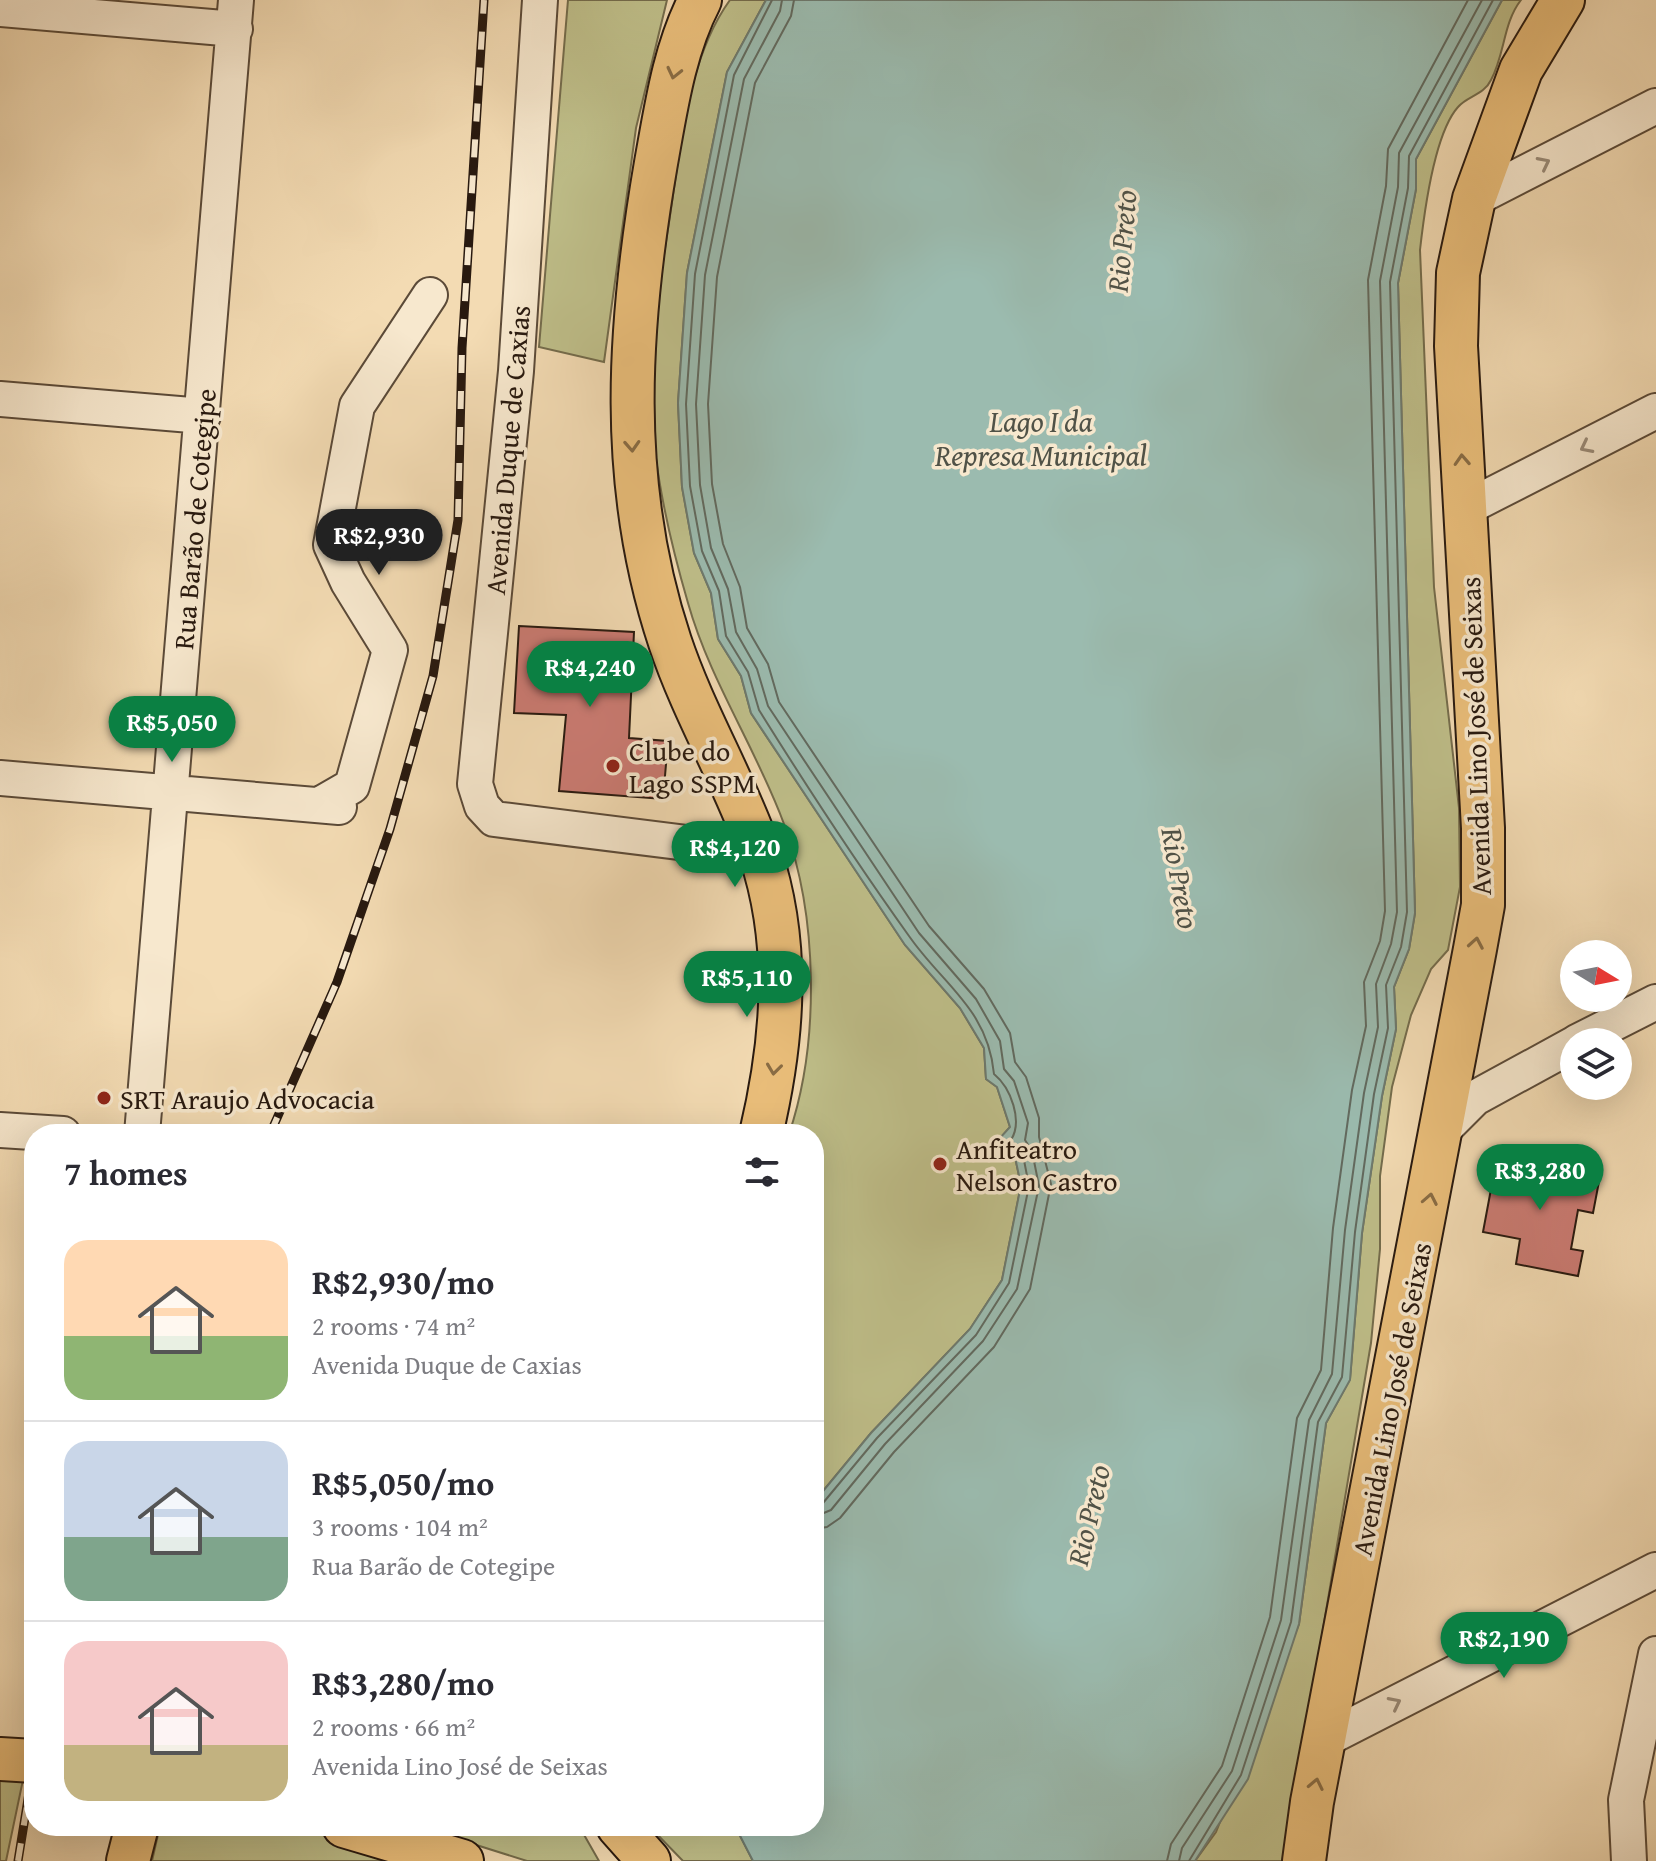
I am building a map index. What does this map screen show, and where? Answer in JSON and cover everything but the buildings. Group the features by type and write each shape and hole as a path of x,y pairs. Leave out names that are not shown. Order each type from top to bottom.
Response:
{"main road":[{"path":"700,0 684,29 650,200 630,399 635,483 646,561 670,643 759,852 774,907 780,1017 773,1084 763,1124"},
{"name":"Avenida Lino José de Seixas","path":"1304,1861 1483,905 1456,301 1463,239 1474,199 1521,70 1563,0"},
{"path":"0,1759 24,1760"},
{"path":"128,1861 134,1836"},
{"path":"378,1836 462,1861"},
{"path":"614,1836 628,1861"},
{"path":"627,1836 649,1861"}],"street":[{"name":"Avenida Duque de Caxias","path":"540,0 516,371 475,784 482,806 494,819 759,852"},
{"path":"0,9 235,14"},
{"name":"Rua Barão de Cotegipe","path":"143,1124 235,14"},
{"path":"1474,199 1656,106"},
{"path":"0,778 329,806 352,786 390,650 348,582 331,545 357,406 430,295"},
{"path":"0,399 203,416"},
{"path":"1464,509 1656,411"},
{"path":"1605,1028 1656,1002"},
{"path":"1443,1130 1475,1098 1560,1051"},
{"path":"1456,1061 1473,1074 1510,1076"},
{"path":"0,1130 24,1132"},
{"path":"1326,1739 1656,1570"},
{"path":"1629,1861 1626,1800 1656,1654"}],"green space":[{"path":"568,0 667,0 636,128 604,362 539,347"},
{"path":"730,0 766,0 727,72 687,273 678,403 682,487 694,553 711,593 718,639 741,676 751,713 905,945 960,1008 984,1048 986,1079 997,1087 1010,1127 999,1140 1015,1157 1021,1185 1002,1280 970,1329 871,1433 824,1490 824,1124 792,1124 806,1060 810,1020 809,938 803,898 795,860 773,796 697,632 663,503 652,426 654,326 684,124 705,45"},
{"path":"1502,0 1521,0 1511,19 1491,80 1484,89 1458,107 1442,136 1424,216 1420,250 1434,587 1459,808 1460,887 1448,950 1431,969 1411,1015 1392,1087 1380,1176 1380,1249 1371,1343 1284,1861 1195,1861 1216,1832 1299,1624 1326,1423 1350,1379 1362,1233 1382,1096 1396,1029 1394,987 1409,949 1415,913 1398,283 1416,189 1416,159"},
{"path":"0,1774 24,1775 6,1861 0,1861"},
{"path":"158,1836 342,1836 427,1861 152,1861"},
{"path":"448,1836 585,1836 599,1861 527,1861"},
{"path":"659,1836 740,1836 753,1861 683,1861"}],"water":[{"name":"Lago I da Represa Municipal","path":"766,0 1502,0 1416,159 1416,189 1398,283 1415,913 1409,949 1394,987 1396,1029 1382,1096 1362,1233 1350,1380 1326,1423 1299,1624 1248,1779 1195,1861 753,1861 740,1836 824,1836 824,1490 871,1433 970,1329 1002,1280 1021,1185 1015,1157 999,1139 1010,1127 997,1087 986,1079 984,1048 960,1008 905,945 751,713 741,676 718,639 711,593 694,553 682,487 678,403 687,273 727,72"}],"railway":[{"path":"274,1124 337,982 390,829 433,676 458,520 462,348 484,0"},
{"path":"18,1861 24,1824"}],"place":[{"name":"Clube do Lago SSPM","path":"613,766"},
{"name":"SRT Araujo Advocacia","path":"104,1098"},
{"name":"Anfiteatro Nelson Castro","path":"940,1164"}],"water label":[{"name":"Rio Preto","path":"1121,241"},
{"name":"Rio Preto","path":"1181,878"},
{"name":"Rio Preto","path":"1088,1515"}]}
